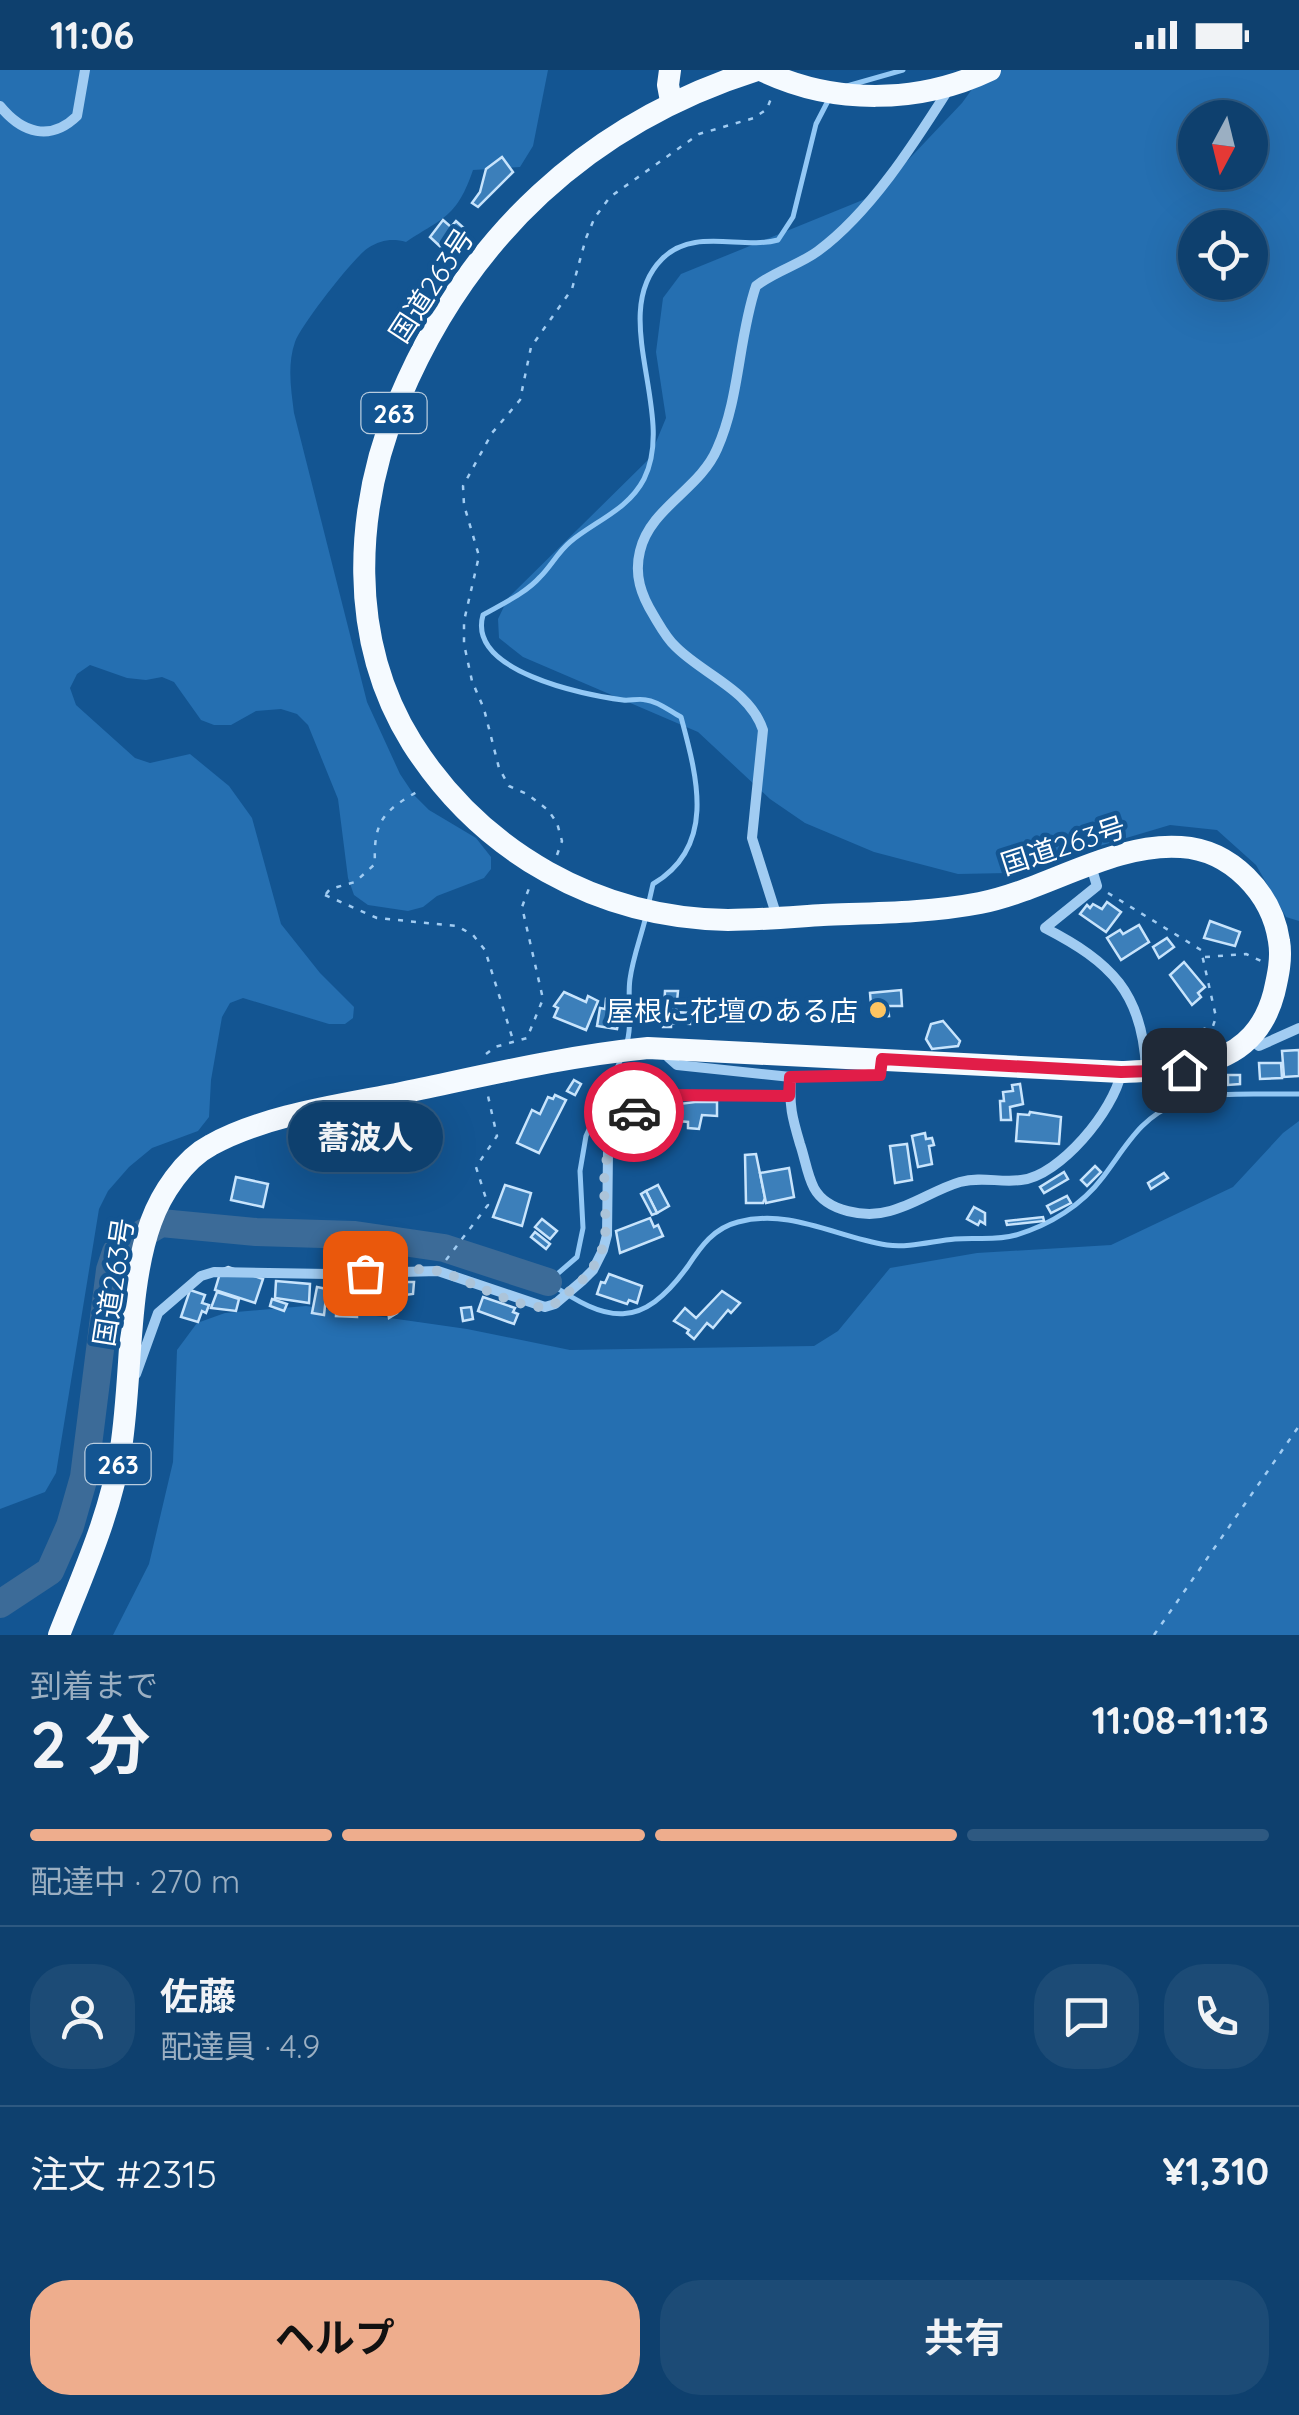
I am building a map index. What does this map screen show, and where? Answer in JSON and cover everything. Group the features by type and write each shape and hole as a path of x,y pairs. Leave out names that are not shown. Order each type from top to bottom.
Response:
{"highway":[{"path":"670,70 672,101"},
{"name":"263","path":"672,101 759,70 816,90 861,95 938,91 990,70"},
{"name":"国道263号","path":"58,1635 110,1505 145,1243 156,1210 176,1177 207,1146 242,1130 325,1108 596,1053 658,1048 1121,1072 1184,1070 1229,1055 1250,1040 1270,1006 1279,973 1280,943 1268,904 1244,874 1220,856 1184,847 1140,848 1094,876 982,902 921,911 726,920 639,910 586,893 518,854 445,788 394,711 368,623 363,582 365,529 383,442 432,328 466,276 513,218 582,156 672,101"}],"street":[{"path":"0,106 32,132 56,132 76,116 85,70"},
{"path":"777,917 752,838 763,730 757,712 674,646 640,590 636,570 640,547 648,528 704,472 718,449 756,286 816,252 844,227 897,166 962,70"},
{"path":"1094,876 1045,928 1083,948 1104,965 1137,1010 1145,1043 1146,1071"},
{"path":"1250,1040 1258,1046 1299,1028"},
{"path":"658,1048 677,1065 790,1077 880,1075 882,1059"},
{"path":"790,1077 790,1114 818,1194 851,1212 870,1214 890,1211 964,1181 1022,1180 1045,1174 1062,1162 1087,1133 1119,1085 1121,1072"},
{"path":"127,1400 158,1314 202,1276 214,1272 438,1271 520,1302 545,1307 556,1304 593,1270 606,1235 608,1152 614,1134 637,1109 664,1095 789,1096"}],"path":[{"path":"550,862 562,842 557,823 537,802 509,786 499,768 484,709 472,681 464,644 464,621 479,556 464,505 463,486 492,433 520,400 531,346 572,290 595,217 610,198 699,134 754,118 767,108 774,91"},
{"path":"445,788 436,794 422,789 392,806 381,819 374,842 375,864 356,882 330,889 325,895 378,918 458,926 473,935 484,950 514,1042"},
{"path":"1094,876 1201,950 1216,1017 1213,1026 1161,1044 1145,1043"},
{"path":"438,1271 488,1205 476,1168 496,1136 482,1066 486,1053 527,1038 543,998 522,907 533,880"},
{"path":"1203,958 1246,954 1262,961"},
{"path":"1154,1635 1299,1426"}],"shaded area":[{"path":"0,70 548,70 533,146 520,167 473,170 461,198 440,221 406,242 382,242 361,254 299,333 290,368 294,413 367,702 400,774 414,795 429,810 476,838 491,857 491,869 484,878 437,896 423,907 408,911 368,905 354,895 348,878 338,799 308,725 297,714 281,709 256,711 231,725 214,725 201,720 174,682 162,677 127,678 90,665 77,674 70,688 76,705 135,758 150,763 190,754 229,786 252,818 281,924 320,973 354,1007 353,1018 345,1024 329,1024 243,998 230,1003 222,1017 209,1117 198,1131 152,1148 129,1167 108,1191 99,1209 56,1473 45,1492 0,1509"},
{"path":"986,70 1299,70 1299,921 1286,917 1256,865 1217,830 1170,825 1008,873 958,874 874,852 805,823 770,799 698,732 523,657 499,638 498,619 508,598 649,459 666,418 656,352 663,298 681,274 875,195 962,103"},
{"path":"1299,1121 1299,1635 113,1635 149,1564 173,1462 177,1350 197,1323 225,1313 306,1306 467,1329 570,1350 814,1346 838,1331 890,1268 977,1253 1111,1245 1233,1187"}],"building":[{"path":"502,157 513,172 478,207 472,203 480,192 486,169"},
{"path":"443,220 451,227 456,221 465,229 445,251 430,237"},
{"path":"1107,902 1121,912 1106,932 1080,914 1087,905 1102,909"},
{"path":"1210,921 1240,932 1235,946 1204,938"},
{"path":"1139,925 1149,942 1121,960 1107,938"},
{"path":"1167,938 1174,947 1159,958 1153,947"},
{"path":"1184,962 1205,987 1192,1005 1170,975"},
{"path":"901,990 902,1006 888,1006 889,1016 872,1017 870,993"},
{"path":"665,991 678,991 676,1012 690,1013 690,1024 671,1023 671,1027 663,1027"},
{"path":"564,992 586,1002 588,996 598,1001 586,1030 554,1017 558,1008 554,1006"},
{"path":"606,999 622,1002 617,1029 597,1026"},
{"path":"943,1021 960,1041 958,1046 932,1049 926,1039 931,1024"},
{"path":"1200,1045 1209,1046 1183,1053"},
{"path":"1299,1050 1299,1076 1284,1077 1282,1051"},
{"path":"1259,1063 1281,1063 1282,1078 1260,1079"},
{"path":"1228,1075 1240,1075 1240,1084 1228,1085"},
{"path":"574,1080 581,1084 575,1095 567,1091"},
{"path":"1020,1084 1023,1104 1010,1107 1011,1120 1001,1120 1003,1092 1013,1091 1012,1085"},
{"path":"555,1095 566,1100 539,1153 517,1143 532,1110 540,1114 548,1097 553,1099"},
{"path":"717,1102 717,1116 702,1115 699,1129 678,1121 679,1104"},
{"path":"1018,1114 1061,1117 1059,1144 1016,1141"},
{"path":"347,1125 372,1131 367,1155 338,1150 340,1130 345,1132"},
{"path":"925,1133 934,1145 929,1146 932,1164 918,1167 912,1136"},
{"path":"907,1144 912,1180 895,1183 890,1146"},
{"path":"756,1154 765,1198 763,1203 746,1203 745,1155"},
{"path":"1095,1166 1101,1172 1087,1186 1081,1180"},
{"path":"789,1168 794,1197 766,1203 760,1173"},
{"path":"1064,1172 1068,1179 1044,1193 1040,1187"},
{"path":"1164,1173 1168,1178 1151,1189 1148,1183"},
{"path":"236,1177 268,1184 263,1207 231,1200"},
{"path":"505,1185 531,1193 522,1226 493,1217"},
{"path":"658,1185 669,1206 657,1213 646,1191"},
{"path":"646,1191 657,1213 652,1215 641,1194"},
{"path":"1067,1196 1071,1203 1051,1213 1047,1206"},
{"path":"974,1207 985,1213 985,1224 967,1219"},
{"path":"1043,1217 1044,1221 1007,1225 1006,1221"},
{"path":"650,1218 663,1236 620,1253 616,1231"},
{"path":"542,1219 557,1231 550,1239 535,1227"},
{"path":"535,1232 550,1244 546,1249 531,1237"},
{"path":"228,1267 263,1279 255,1303 215,1290 221,1270"},
{"path":"609,1274 642,1286 637,1303 629,1300 627,1304 597,1294"},
{"path":"276,1281 310,1284 309,1303 275,1298"},
{"path":"387,1282 414,1282 413,1294 387,1293"},
{"path":"317,1287 327,1289 324,1315 312,1313"},
{"path":"190,1290 205,1295 202,1303 209,1305 198,1322 181,1317"},
{"path":"337,1291 369,1291 368,1311 357,1311 357,1317 336,1316"},
{"path":"722,1291 740,1303 731,1313 728,1310 713,1328 707,1323 694,1339 687,1333 689,1330 674,1321 685,1308 696,1318"},
{"path":"217,1292 239,1299 236,1311 211,1308"},
{"path":"395,1295 397,1313 389,1318 386,1296"},
{"path":"483,1297 515,1308 513,1312 518,1314 514,1324 478,1311"},
{"path":"272,1299 287,1304 284,1311 270,1306"},
{"path":"471,1307 473,1319 463,1321 461,1308"}],"waterway":[{"path":"847,86 903,70"},
{"path":"648,906 653,884 687,850 694,830 696,786 681,717 651,701 582,692 532,677 492,651 483,635 483,615 528,588 570,542 620,507 637,490 652,453 653,425 641,336 641,307 647,282 662,259 688,244 778,240 793,217 816,124 830,97"},
{"path":"627,1042 630,979 646,916"},
{"path":"622,1057 586,1136 580,1171 583,1228 577,1257 548,1282 589,1306 623,1314 655,1302 709,1239 738,1222 795,1221 895,1246 1008,1237 1041,1226 1075,1205 1095,1187 1135,1134 1165,1109 1207,1096 1299,1094"},
{"path":"0,1604 50,1571 70,1526 84,1477 110,1270 116,1252 126,1243 161,1223 256,1232 355,1235 444,1248 548,1282"}],"way so far":[{"path":"365,1273 438,1271 520,1302 545,1307 556,1304 593,1270 603,1250 608,1152 614,1134 634,1112"}],"place":[{"name":"屋根に花壇のある店","path":"878,1010"},
{"name":"蕎波人","path":"365,1273"}],"route":[{"path":"634,1112 664,1095 789,1096 790,1077 880,1075 882,1059 1063,1070 1184,1070"}]}
